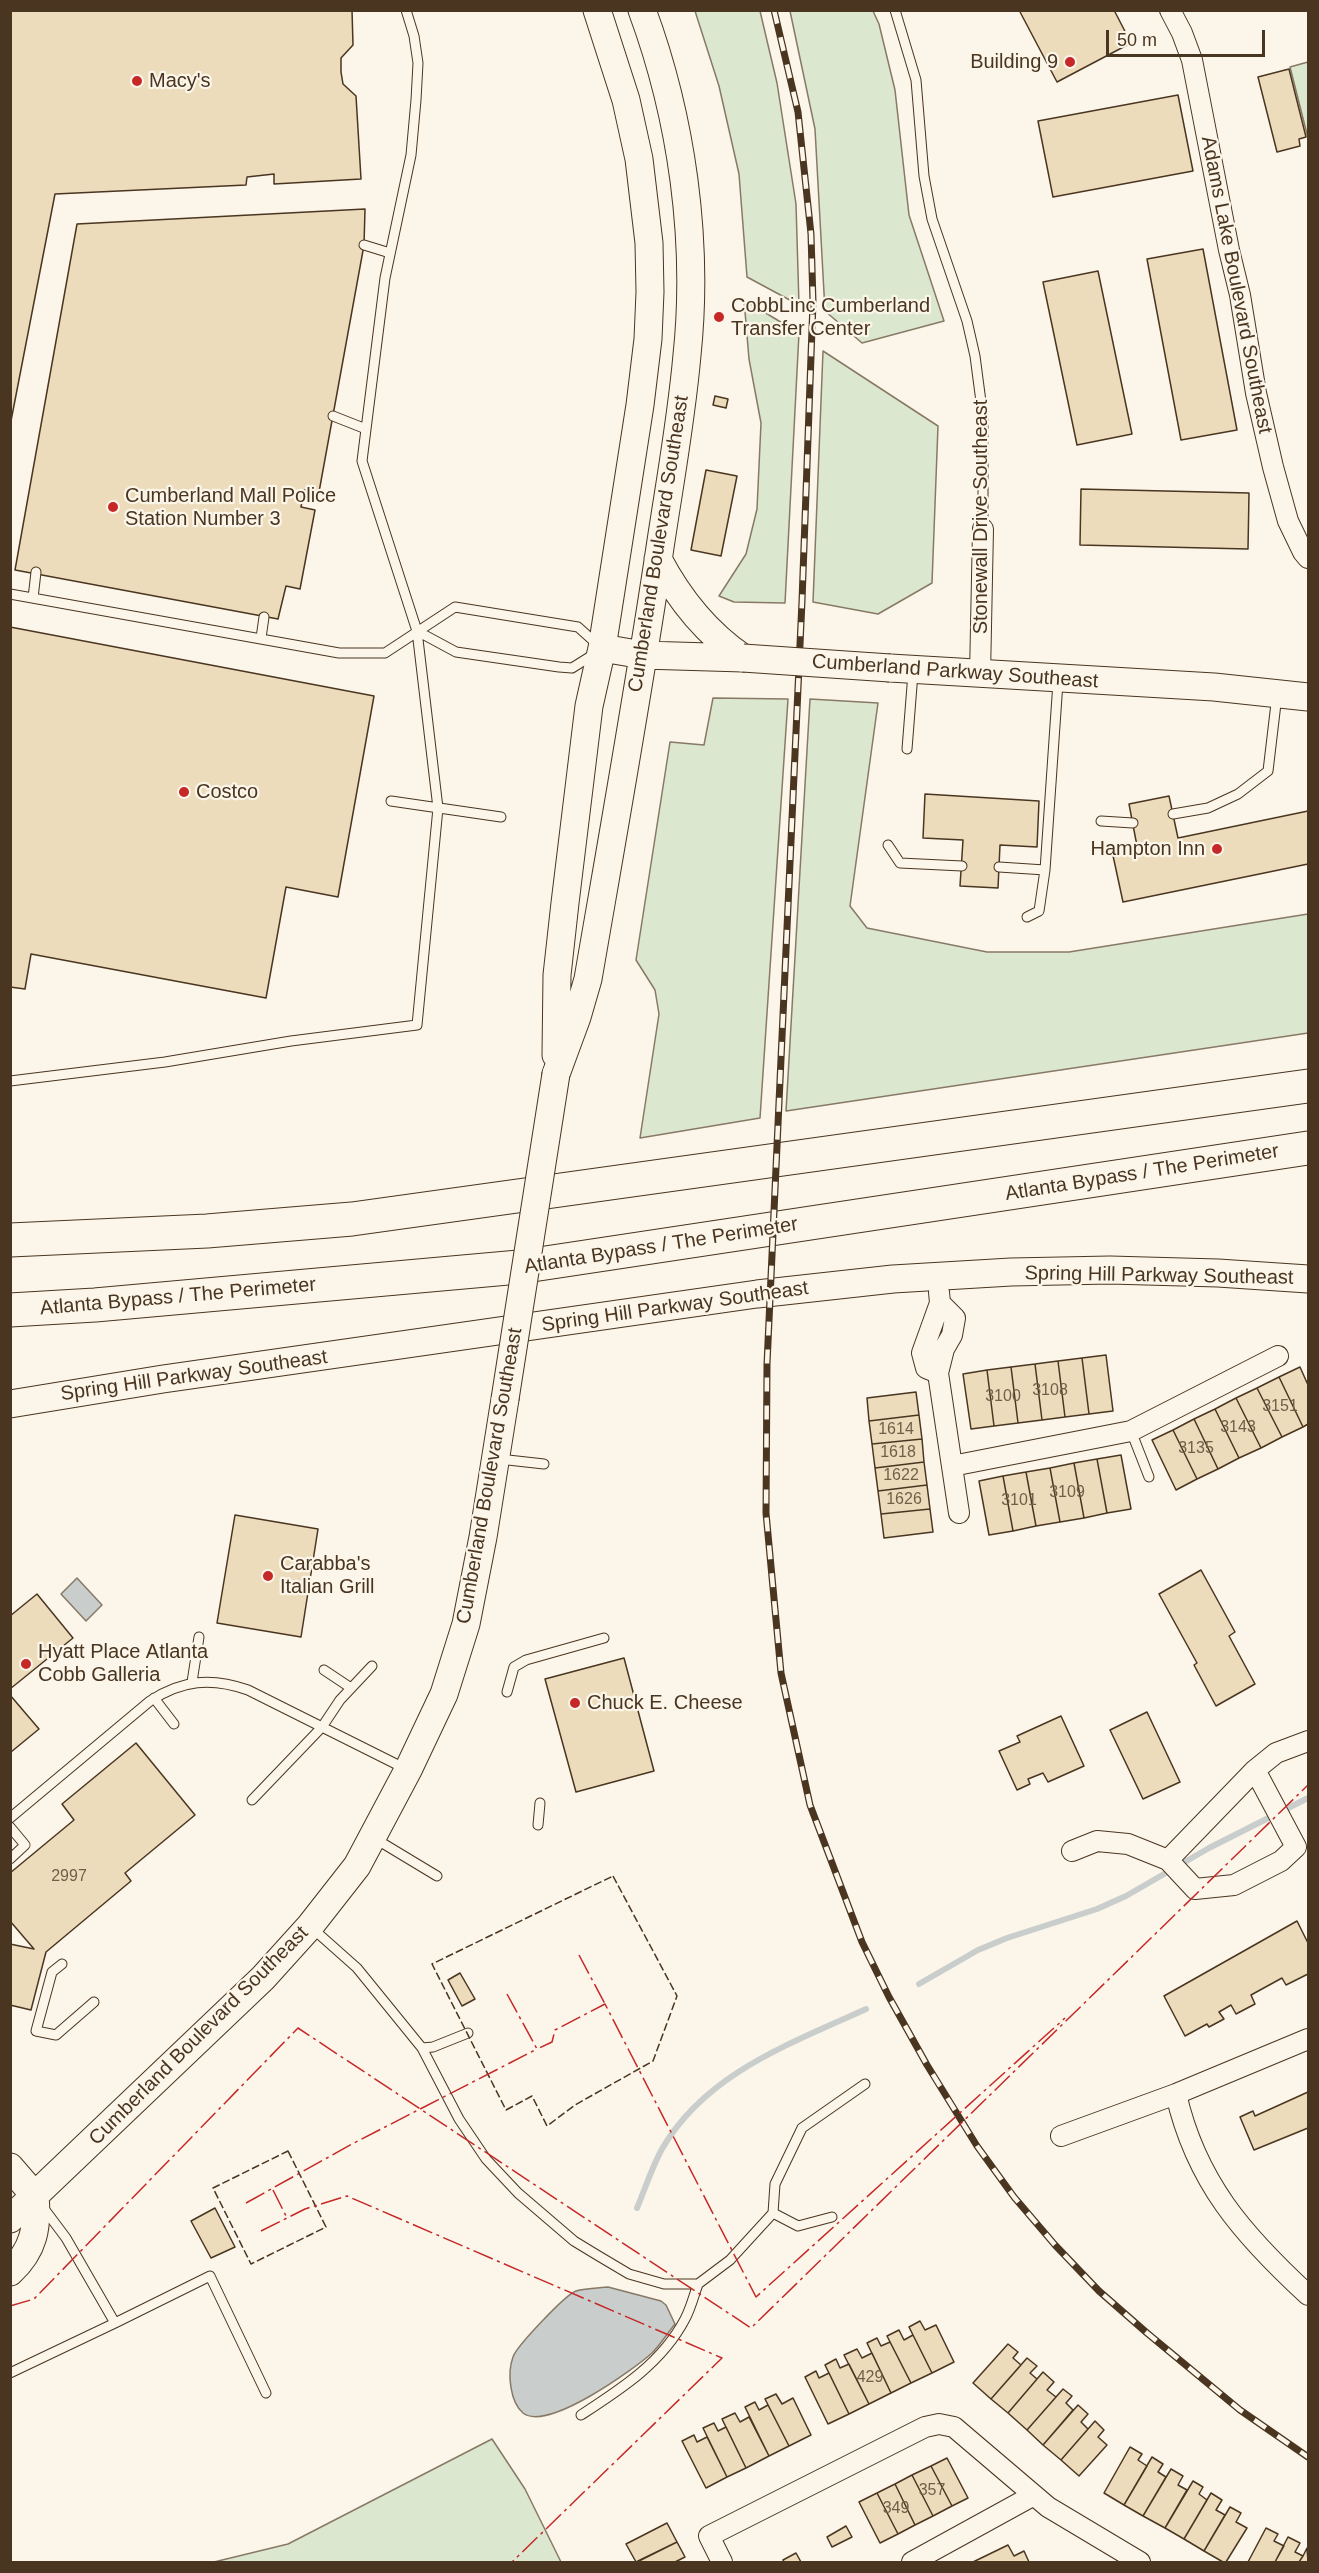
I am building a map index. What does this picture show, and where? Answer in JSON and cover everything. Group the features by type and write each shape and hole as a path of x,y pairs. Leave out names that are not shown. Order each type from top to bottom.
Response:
{"highway":[{"path":"10,1240 207,1232 352,1219 1308,1086"},
{"name":"Atlanta Bypass / The Perimeter","path":"10,1310 95,1305 519,1268 1308,1148"}],"main road":[{"name":"Cumberland Boulevard Southeast","path":"10,2219 263,1978 310,1926 357,1866 408,1770 444,1694 466,1624 497,1458 556,1074 557,975 589,706 602,648 640,405 648,339 649,243 639,159 626,100 597,10"},
{"name":"Cumberland Boulevard Southeast","path":"556,1074 588,979 643,655 688,354 690,243 678,148 665,87 642,10"},
{"path":"658,559 675,589 693,613 724,645 743,658"},
{"name":"Cumberland Parkway Southeast","path":"602,648 643,655 743,658 980,675 1214,687 1308,697"},
{"name":"Spring Hill Parkway Southeast","path":"10,1404 163,1379 757,1294 892,1279 938,1291 1011,1272 1110,1270 1218,1273 1308,1279"},
{"path":"10,2167 35,2196 37,2215 30,2247 23,2260 10,2271"}],"street":[{"name":"Adams Lake Boulevard Southeast","path":"1170,10 1192,60 1240,295 1256,393 1273,467 1288,521 1308,558"},
{"name":"Stonewall Drive Southeast","path":"980,675 983,529"},
{"path":"938,1291 955,1318 952,1335 944,1349 938,1373 959,1513"},
{"path":"952,1466 1131,1431 1278,1356"},
{"path":"1168,1860 1255,1770 1276,1753 1308,1741"},
{"path":"1072,1851 1097,1841 1128,1844 1168,1860 1195,1889 1234,1885 1281,1861 1296,1847 1255,1770"},
{"path":"1061,2136 1176,2094 1308,2039"},
{"path":"1176,2094 1184,2128 1203,2170 1233,2216 1267,2257 1308,2295"},
{"path":"722,2562 709,2536 925,2427 939,2424 954,2427 1048,2507 1140,2562"},
{"path":"912,2562 932,2558 1034,2495"}],"lane":[{"path":"10,1081 165,1062 291,1041 417,1025 438,808 417,630 362,461 390,253 411,154 418,63 414,36 406,10"},
{"name":"Stonewall Drive Southeast","path":"895,10 916,80 924,176 932,219 967,321 975,356 983,417 983,529"},
{"path":"364,245 390,253"},
{"path":"333,416 366,429"},
{"path":"33,598 36,572"},
{"path":"10,594 339,652 385,652 417,630 455,607 578,627 602,648 572,668 559,667 456,652 417,630"},
{"path":"261,638 264,617"},
{"path":"902,669 907,749"},
{"path":"1027,917 1039,911 1045,870 1058,679"},
{"path":"1173,814 1208,808 1238,794 1268,771 1278,693"},
{"path":"391,801 501,816"},
{"path":"1101,821 1133,823"},
{"path":"888,845 900,863 962,866"},
{"path":"999,867 1045,870"},
{"path":"1131,1431 1149,1477"},
{"path":"497,1458 544,1464"},
{"path":"192,1682 200,1637"},
{"path":"507,1692 514,1667 526,1660 604,1638"},
{"path":"252,1800 322,1727 351,1688 372,1666"},
{"path":"324,1670 351,1688"},
{"path":"10,1818 154,1698 176,1686 192,1682 228,1683 248,1690 408,1770"},
{"path":"154,1698 174,1724"},
{"path":"538,1825 540,1803"},
{"path":"10,1827 26,1845 10,1859"},
{"path":"372,1837 437,1876"},
{"path":"310,1926 357,1968 422,2048 459,2119 486,2158 518,2193 574,2241 629,2274 664,2284 698,2284"},
{"path":"62,1964 52,1972 36,2031 56,2035 94,2002"},
{"path":"422,2048 433,2047 468,2034"},
{"path":"580,2415 615,2393 650,2365 669,2344 686,2318 698,2284 730,2260 773,2213 775,2184 802,2128 866,2084"},
{"path":"35,2196 66,2238 115,2323"},
{"path":"773,2213 798,2226 832,2217"},
{"path":"10,2373 210,2276 266,2393"}],"green space":[{"path":"695,11 760,11 777,83 796,204 799,305 747,277 739,174 719,86"},
{"path":"790,11 873,11 879,24 895,90 909,215 944,321 862,343 825,311 815,129"},
{"path":"1308,62 1308,138 1290,67"},
{"path":"744,300 799,333 785,603 734,602 719,596 746,554 757,509 761,423 749,359"},
{"path":"823,351 938,426 932,583 878,614 813,602"},
{"path":"713,698 788,699 760,1118 640,1138 659,1014 655,990 636,960 670,742 704,745"},
{"path":"810,699 878,703 850,906 867,928 987,952 1069,952 1308,914 1308,1033 786,1111"},
{"path":"492,2439 525,2489 561,2562 214,2562 288,2544"}],"shaded area":[{"path":"77,1578 102,1605 86,1621 61,1594"},
{"path":"608,2287 661,2301 666,2305 675,2324 652,2353 589,2396 551,2414 535,2417 523,2413 515,2402 510,2379 511,2364 516,2351 570,2295 580,2290"}],"building":[{"path":"10,10 352,10 353,45 341,58 341,72 343,84 356,96 361,179 274,184 274,174 247,177 246,185 55,194 10,426"},
{"name":"Building 9","path":"1019,10 1114,10 1131,43 1057,82"},
{"path":"1289,69 1306,137 1299,139 1300,146 1277,152 1258,77"},
{"path":"1178,95 1193,171 1053,197 1038,121"},
{"path":"365,209 364,245 319,492 304,490 301,507 315,510 300,589 286,586 278,619 15,570 77,224"},
{"path":"1203,249 1237,430 1181,440 1147,259"},
{"path":"1098,271 1132,434 1077,445 1043,282"},
{"path":"715,396 728,399 726,408 713,405"},
{"path":"706,470 737,476 721,556 691,550"},
{"path":"1081,489 1249,493 1248,549 1080,545"},
{"name":"Costco","path":"10,627 374,696 338,897 286,887 266,998 31,954 25,989 10,987"},
{"path":"925,794 1039,801 1037,847 1000,845 998,888 960,886 963,840 923,838"},
{"name":"Hampton Inn","path":"1169,796 1178,838 1308,811 1308,864 1123,902 1112,851 1137,846 1129,804"},
{"path":"1106,1355 1113,1411 1089,1414 1082,1358"},
{"path":"1082,1358 1089,1414 1065,1417 1058,1361"},
{"path":"1058,1361 1065,1417 1042,1420 1035,1364"},
{"path":"1035,1364 1042,1420 1018,1423 1011,1367"},
{"path":"1011,1367 1018,1423 994,1426 987,1370"},
{"path":"1300,1367 1308,1385 1308,1424 1303,1427 1279,1377"},
{"path":"987,1370 994,1426 971,1429 963,1374"},
{"path":"1279,1377 1303,1427 1282,1437 1257,1388"},
{"path":"1257,1388 1282,1437 1261,1448 1236,1398"},
{"path":"916,1392 919,1415 869,1421 867,1398"},
{"path":"1236,1398 1261,1448 1239,1458 1215,1409"},
{"path":"1215,1409 1239,1458 1218,1469 1194,1419"},
{"path":"919,1415 922,1439 872,1444 869,1421"},
{"path":"1194,1419 1218,1469 1197,1479 1173,1430"},
{"path":"1173,1430 1197,1479 1176,1490 1152,1440"},
{"path":"922,1439 924,1462 875,1468 872,1444"},
{"path":"1121,1455 1131,1509 1107,1513 1097,1459"},
{"path":"1097,1459 1107,1513 1084,1518 1074,1463"},
{"path":"924,1462 927,1485 878,1491 875,1468"},
{"path":"1074,1463 1084,1518 1060,1522 1050,1468"},
{"path":"1050,1468 1060,1522 1036,1526 1026,1472"},
{"path":"1026,1472 1036,1526 1013,1531 1003,1476"},
{"path":"1003,1476 1013,1531 989,1535 979,1481"},
{"path":"927,1485 930,1509 881,1514 878,1491"},
{"path":"930,1509 933,1532 884,1538 881,1514"},
{"name":"Carabba's Italian Grill","path":"235,1515 318,1529 301,1637 217,1623"},
{"path":"1201,1570 1235,1632 1229,1636 1255,1684 1216,1706 1194,1665 1197,1663 1159,1594"},
{"name":"Hyatt Place Atlanta Cobb Galleria","path":"37,1594 73,1638 10,1689 10,1616"},
{"path":"624,1658 654,1771 576,1792 545,1679"},
{"path":"10,1695 39,1729 11,1752 10,1751"},
{"path":"1147,1712 1180,1782 1143,1799 1110,1730"},
{"path":"1061,1716 1084,1766 1048,1782 1043,1773 1028,1779 1030,1784 1017,1790 999,1751 1020,1742 1017,1736"},
{"path":"136,1743 195,1815 125,1873 131,1881 46,1952 31,2010 10,2005 10,1944 34,1949 10,1921 10,1873 74,1820 62,1804"},
{"path":"1297,1921 1308,1943 1308,1974 1286,1985 1282,1978 1251,1995 1255,2004 1236,2014 1231,2005 1219,2012 1224,2019 1209,2027 1207,2024 1185,2036 1164,1996"},
{"path":"460,1973 475,1999 462,2006 448,1980"},
{"path":"1308,2092 1308,2128 1254,2150 1240,2117 1253,2111 1255,2116"},
{"path":"215,2208 235,2247 211,2258 191,2221"},
{"path":"920,2321 925,2330 936,2325 954,2362 932,2373 909,2327"},
{"path":"899,2330 904,2340 913,2335 932,2373 911,2383 887,2336"},
{"path":"877,2338 881,2346 890,2342 911,2383 891,2393 867,2343"},
{"path":"1008,2344 1018,2352 1013,2358 1021,2365 991,2399 973,2383"},
{"path":"857,2349 862,2358 872,2353 891,2393 869,2404 844,2355"},
{"path":"1027,2358 1037,2366 1030,2373 1037,2379 1008,2413 991,2399"},
{"path":"836,2359 840,2368 849,2364 869,2404 849,2414 825,2365"},
{"path":"816,2371 819,2378 829,2373 849,2414 828,2424 805,2377"},
{"path":"1043,2372 1054,2382 1047,2390 1056,2397 1027,2430 1008,2413"},
{"path":"1063,2389 1072,2396 1066,2403 1073,2410 1043,2445 1027,2430"},
{"path":"776,2394 782,2404 793,2398 811,2435 789,2446 765,2399"},
{"path":"755,2402 759,2410 768,2405 789,2446 769,2456 745,2407"},
{"path":"1078,2405 1088,2414 1081,2422 1088,2429 1061,2460 1043,2445"},
{"path":"735,2413 740,2422 749,2417 769,2456 746,2468 722,2419"},
{"path":"1095,2421 1104,2430 1098,2437 1107,2445 1079,2476 1061,2460"},
{"path":"714,2423 718,2431 726,2427 746,2468 727,2477 703,2428"},
{"path":"694,2435 697,2442 707,2437 727,2477 706,2488 682,2441"},
{"path":"1130,2447 1142,2454 1138,2460 1147,2466 1124,2505 1104,2493"},
{"path":"1152,2457 1163,2464 1158,2472 1166,2477 1143,2516 1124,2505"},
{"path":"947,2458 968,2498 952,2506 931,2466"},
{"path":"931,2466 952,2506 933,2516 912,2475"},
{"path":"1171,2469 1183,2476 1178,2485 1187,2490 1165,2528 1143,2516"},
{"path":"912,2475 933,2516 915,2525 895,2484"},
{"path":"1193,2481 1203,2487 1199,2494 1207,2500 1184,2539 1165,2528"},
{"path":"895,2484 915,2525 898,2534 877,2493"},
{"path":"877,2493 898,2534 880,2543 859,2502"},
{"path":"1211,2493 1222,2500 1216,2510 1225,2515 1204,2551 1184,2539"},
{"path":"1230,2507 1241,2513 1236,2522 1247,2528 1226,2562 1223,2562 1204,2551"},
{"path":"667,2523 677,2542 636,2562 626,2544"},
{"path":"846,2526 852,2537 832,2547 827,2537"},
{"path":"1266,2528 1278,2534 1274,2541 1284,2546 1275,2562 1248,2562"},
{"path":"1288,2537 1300,2543 1295,2552 1303,2556 1299,2562 1275,2562"},
{"path":"677,2542 685,2557 675,2562 637,2562"},
{"path":"1008,2545 1014,2556 1024,2551 1029,2562 973,2562"},
{"path":"1307,2548 1308,2562 1299,2562 1303,2556"},
{"path":"796,2553 801,2562 784,2562 783,2560"}],"waterway":[{"path":"919,1984 978,1950 1007,1938 1097,1909 1126,1896 1209,1848 1308,1798"},
{"path":"637,2208 662,2149 680,2123 702,2100 752,2064 866,2009"}],"railway":[{"path":"774,10 798,112 811,234 813,302 802,601 767,1364 766,1513 781,1673 810,1805 862,1942 889,1997 927,2065 977,2146 1014,2197 1099,2291 1240,2410 1308,2457"}],"fence":[{"path":"613,1876 677,1996 653,2061 575,2105 547,2126 532,2096 506,2110 432,1964 613,1876"},
{"path":"288,2151 326,2227 251,2264 213,2188 288,2151"}],"power":[{"path":"10,2306 34,2299 298,2028 751,2328 1308,1785"},
{"path":"579,1955 605,2004"},
{"path":"507,1994 537,2049 552,2042 555,2030 605,2004 756,2297 1065,2018"},
{"path":"246,2203 352,2144 537,2049"},
{"path":"273,2190 287,2218"},
{"path":"261,2231 305,2209 347,2196 722,2358 512,2562"}],"place":[{"name":"Building 9","path":"1070,62"},
{"name":"Macy's","path":"137,81"},
{"name":"CobbLinc Cumberland Transfer Center","path":"719,317"},
{"name":"Cumberland Mall Police Station Number 3","path":"113,507"},
{"name":"Costco","path":"184,792"},
{"name":"Hampton Inn","path":"1217,849"},
{"name":"Carabba's Italian Grill","path":"268,1576"},
{"name":"Hyatt Place Atlanta Cobb Galleria","path":"26,1664"},
{"name":"Chuck E. Cheese","path":"575,1703"}]}
